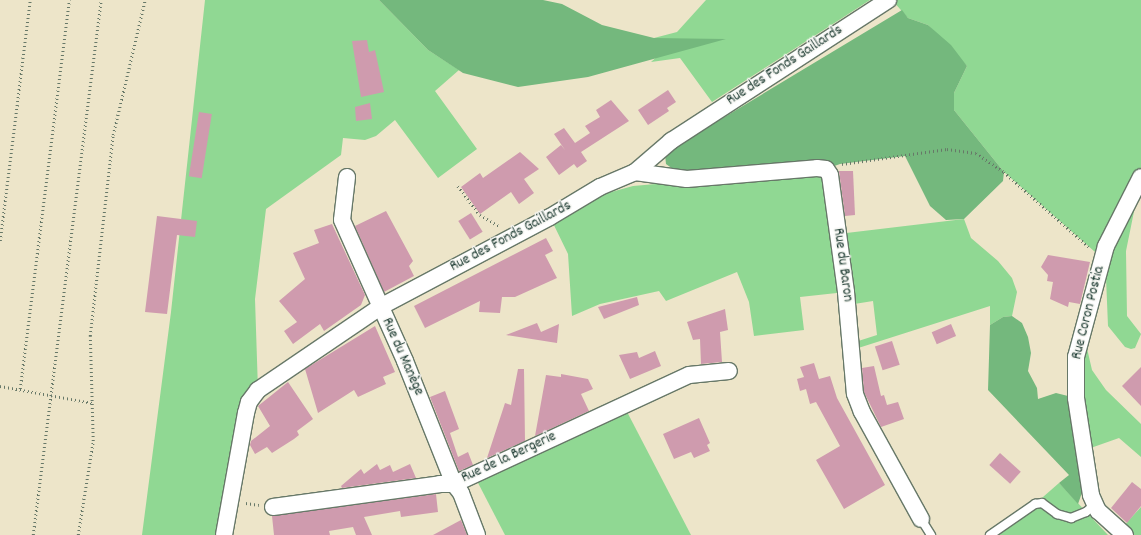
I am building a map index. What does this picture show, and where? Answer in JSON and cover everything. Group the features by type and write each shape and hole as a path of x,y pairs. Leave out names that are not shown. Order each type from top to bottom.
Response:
{"street":[{"name":"Rue des Fonds Gaillards","path":"224,535 246,413 249,402 258,390 380,307 600,187 635,172 671,141 888,0"},
{"path":"635,172 687,179 817,168 826,169"},
{"name":"Rue du Baron","path":"826,169 830,175 846,292 855,394 862,412 921,519"},
{"name":"Rue du Manège","path":"347,177 342,220 405,361 454,484 461,493 476,535"},
{"name":"Rue Coron Postia","path":"1094,505 1076,398 1076,356 1103,259 1130,196 1141,177"},
{"name":"Rue de la Bergerie","path":"273,507 440,484 454,484 689,375 729,371"},
{"path":"1094,505 1103,516 1125,535"}],"lane":[{"path":"990,535 1035,504 1042,503 1058,514 1071,518 1086,512 1094,505"},
{"name":"Rue du Baron","path":"921,519 931,535"}],"path":[{"path":"0,241 30,0"},
{"path":"20,390 69,0"},
{"path":"33,535 101,0"},
{"path":"78,535 92,441 93,403 90,336 113,135 145,0"},
{"path":"826,169 840,164 947,149 976,153 1004,172 1103,259"},
{"path":"458,186 480,215 499,226 508,238"},
{"path":"0,386 93,403"},
{"path":"230,501 273,507"}],"green space":[{"path":"205,0 379,0 428,50 459,70 435,91 477,149 438,178 395,120 376,136 365,140 343,138 341,155 266,209 255,299 258,390 224,535 142,535 171,312"},
{"path":"379,0 543,0 562,4 602,25 654,38 726,39 588,77 518,87 463,73 428,50"},
{"path":"706,0 870,0 712,102 680,58 651,62 661,53 654,38 677,32"},
{"path":"892,0 1141,0 1141,177 1126,251 1127,316 1141,334 1135,348 1131,349 1125,347 1108,326 1105,253 1103,259 1004,172 954,110 954,93 967,66 928,25 908,18"},
{"path":"902,10 908,18 928,25 951,45 967,66 954,93 954,110 1004,172 1003,181 964,219 946,220 930,206 905,156 840,164 826,169 687,179 666,164 665,155 668,151"},
{"path":"826,169 838,234 964,219 971,238 998,261 1012,278 1017,292 1012,316 1003,317 990,325 990,306 852,350 852,343 877,335 873,301 848,305 846,292 800,297 804,330 754,336 749,302 737,272 666,301 659,291 600,304 572,316 568,254 550,217 604,194 633,186"},
{"path":"1012,316 1022,323 1028,337 1031,353 1028,371 1037,388 1038,399 1056,393 1076,398 1085,484 1078,504 1059,483 1069,475 988,390 990,325 1003,317"},
{"path":"1086,344 1092,370 1106,390 1141,424 1141,457 1119,438 1085,450 1076,398"},
{"path":"624,406 691,535 505,535 476,479"},
{"path":"1059,483 1108,535 990,535 1035,504"},
{"path":"1141,507 1141,535 1117,535 1129,520"}],"building":[{"path":"367,40 369,52 375,50 384,92 361,97 352,41"},
{"path":"668,90 676,102 667,108 669,111 648,125 638,110"},
{"path":"611,100 629,121 581,152 587,161 577,168 574,164 559,175 546,157 561,145 565,150 554,134 564,128 575,143 590,133 585,126 600,117 596,110"},
{"path":"370,103 372,119 356,121 355,107"},
{"path":"199,112 212,114 202,178 189,176"},
{"path":"520,152 539,169 524,179 534,193 519,204 511,192 480,214 461,187 480,173 483,178"},
{"path":"839,171 853,171 855,215 845,216"},
{"path":"386,211 413,261 409,266 414,276 384,292 355,226"},
{"path":"471,213 483,232 470,240 458,221"},
{"path":"157,216 197,221 195,237 177,235 167,314 145,312"},
{"path":"332,224 365,295 361,305 324,331 320,324 293,344 284,331 297,322 279,301 305,279 293,253 319,243 314,230"},
{"path":"546,238 553,251 545,255 557,278 515,297 502,297 500,313 479,312 480,301 425,328 414,306"},
{"path":"1048,255 1090,262 1080,304 1069,302 1068,307 1050,299 1053,282 1047,281 1048,275 1041,267"},
{"path":"637,297 639,305 604,319 598,307"},
{"path":"725,309 728,330 720,332 722,362 701,364 700,339 693,340 687,322"},
{"path":"537,323 541,332 559,324 557,343 506,335"},
{"path":"951,324 956,336 937,344 932,332"},
{"path":"375,326 395,372 383,377 386,384 358,397 354,390 318,413 305,369"},
{"path":"892,341 900,365 883,370 875,347"},
{"path":"655,351 661,366 630,379 619,355 637,352 639,358"},
{"path":"814,363 819,379 830,376 837,398 885,485 844,509 816,460 840,446 816,402 810,404 806,389 800,391 797,379 804,377 800,367"},
{"path":"874,366 881,396 884,395 887,405 898,402 904,419 881,427 864,392 862,368"},
{"path":"1141,367 1141,406 1122,386"},
{"path":"518,369 524,369 525,441 487,458 505,403 511,405"},
{"path":"561,374 588,379 593,389 581,394 589,411 535,436 546,375 561,377"},
{"path":"288,382 313,419 297,431 299,435 272,453 267,447 255,454 250,445 251,441 270,426 258,406"},
{"path":"445,391 459,429 450,433 458,457 468,452 473,465 459,471 430,397"},
{"path":"699,418 710,443 707,445 710,451 694,458 691,452 674,459 663,434"},
{"path":"1000,453 1021,472 1010,484 989,465"},
{"path":"377,464 380,470 390,465 393,472 410,464 416,478 342,488 341,486 361,469 364,474"},
{"path":"1132,482 1141,489 1141,506 1127,523 1111,508"},
{"path":"436,494 438,512 401,517 400,511 364,517 372,535 356,535 353,527 329,531 330,535 274,535 272,516"},
{"path":"461,520 467,535 433,535"}]}
